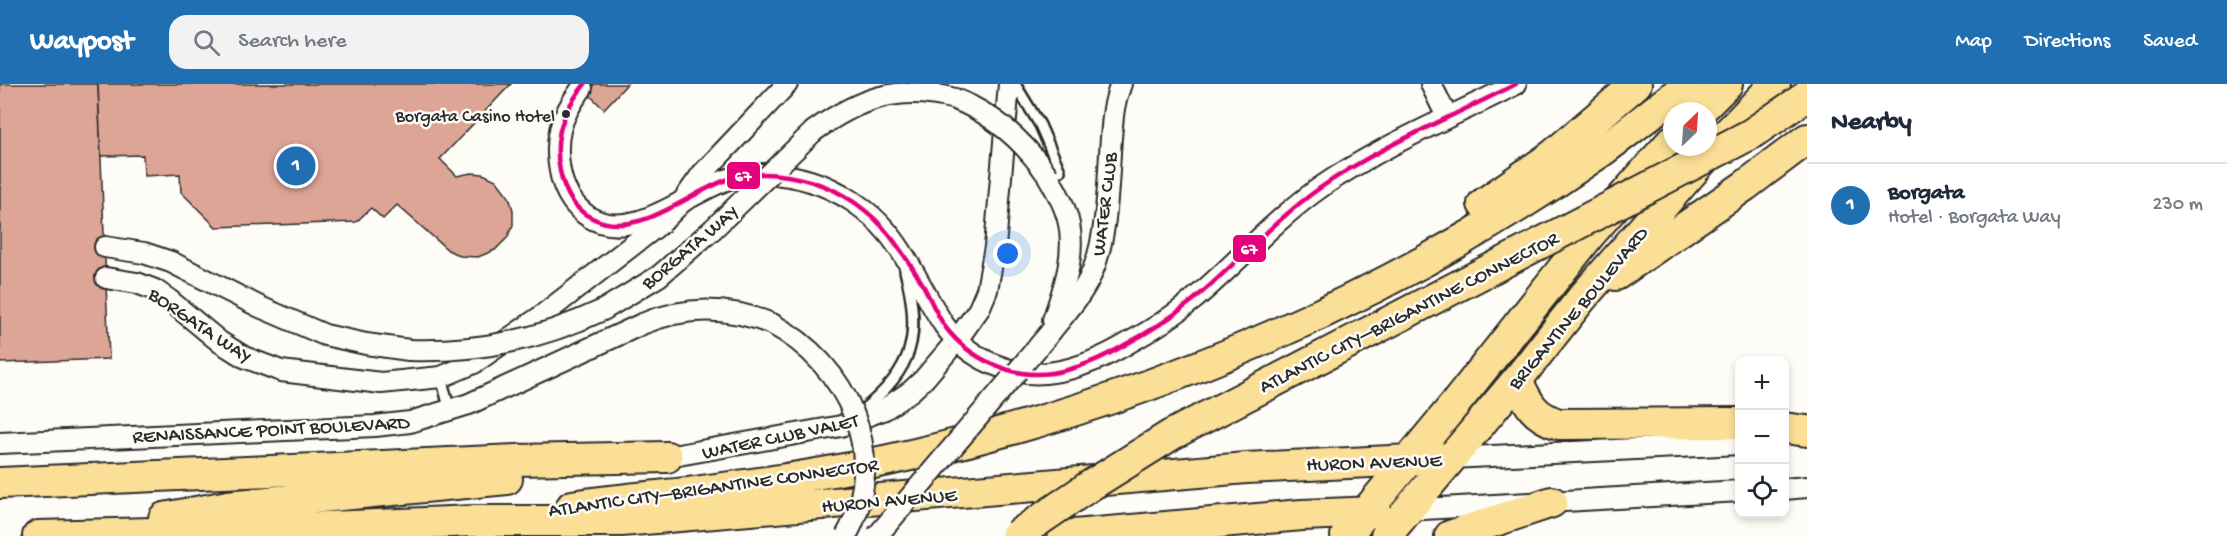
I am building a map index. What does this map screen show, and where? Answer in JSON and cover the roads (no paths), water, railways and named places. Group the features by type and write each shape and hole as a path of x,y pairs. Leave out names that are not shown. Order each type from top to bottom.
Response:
{"main road":[{"path":"1363,292 1430,237 1495,196 1552,155 1636,84"},
{"name":"ATLANTIC CITY–BRIGANTINE CONNECTOR","path":"474,521 617,499 760,483 830,471 926,451 1070,413 1123,394 1224,355 1363,292 1435,254 1528,199 1602,150 1689,84"},
{"path":"1709,102 1727,84"},
{"name":"BRIGANTINE BOULEVARD","path":"1386,536 1517,380 1582,298 1716,145 1775,84"},
{"name":"ATLANTIC CITY–BRIGANTINE CONNECTOR","path":"1016,536 1088,487 1172,435 1742,138 1807,96"},
{"path":"1582,298 1737,192 1807,139"},
{"name":"BRIGANTINE BOULEVARD","path":"1346,536 1592,232 1663,151"},
{"path":"1517,380 1532,410 1549,421 1559,424 1735,423"},
{"path":"1789,429 1807,431"},
{"path":"0,483 516,460 667,457"},
{"path":"78,534 228,506 518,478 667,457"},
{"name":"HURON AVENUE","path":"38,536 474,521 621,521 1246,468 1451,458"},
{"path":"1450,536 1552,502"},
{"path":"655,536 698,532 798,507"},
{"path":"1063,536 1271,527 1302,515 1406,510"}],"street":[{"name":"BORGATA WAY","path":"106,278 137,283 155,290 168,298 220,342 244,357 281,371 381,383 441,377 474,363 540,317 660,224 682,202 702,174 787,84"},
{"name":"WATER CLUB VALET","path":"667,457 841,426 885,409 911,391 957,340 979,309 987,290 992,270 1009,84"},
{"path":"1112,109 1117,84"},
{"name":"WATER CLUB","path":"877,536 1049,333 1088,282 1096,260 1106,201 1112,109 1121,84"},
{"path":"1431,84 1447,117"},
{"name":"BORGATA WAY","path":"582,88 568,106 560,123 558,156 563,184 578,208 593,219 622,224 640,221 712,186 742,176 773,174 821,184 850,200 876,220 899,248 939,316 957,340 993,365 1024,374 1039,374 1065,370 1115,351 1168,319 1192,301 1268,229 1319,189 1378,151 1516,84"},
{"name":"BORGATA WAY","path":"105,248 144,253 171,262 260,308 325,335 409,350 456,350 507,343 558,329 603,310 659,276 712,230 814,131 858,104 919,88 955,99 986,114 1014,135 1037,160 1054,174 1066,210 1070,256 1064,287 1049,333"},
{"name":"RENAISSANCE POINT BOULEVARD","path":"0,442 375,426 410,422 450,411 642,324 670,314 712,309 743,314 772,324 797,339 826,366 845,395 855,418 861,443 863,480 855,516 846,536"},
{"path":"1789,441 1807,440"},
{"name":"HURON AVENUE","path":"1451,458 1735,444"},
{"path":"1789,489 1807,487"},
{"path":"1406,510 1735,491"}],"lane":[{"path":"1015,84 1040,125 1054,174"},
{"path":"841,426 870,405 891,385 908,354 912,341 914,313 899,248"},
{"path":"441,377 450,411"}],"place":[{"name":"Borgata Casino Hotel","path":"566,114"},
{"name":"Borgata","path":"296,166"}]}
